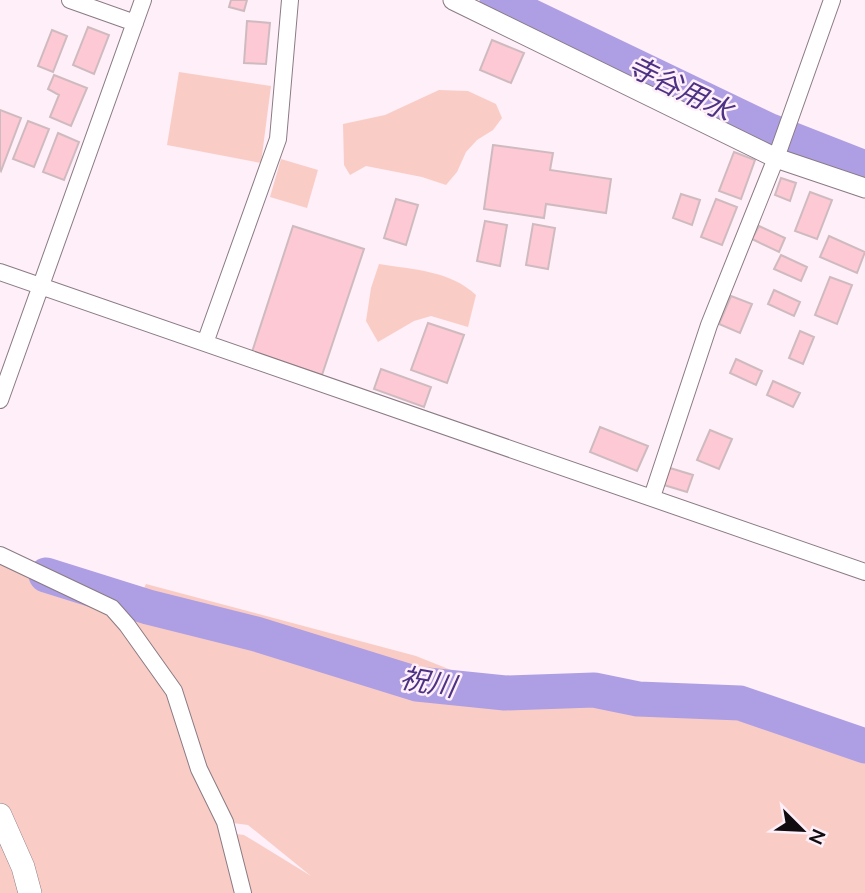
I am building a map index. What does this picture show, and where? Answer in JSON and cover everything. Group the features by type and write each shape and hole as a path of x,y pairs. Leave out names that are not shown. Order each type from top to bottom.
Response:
{"main road":[{"path":"0,815 23,867 30,893"}],"street":[{"path":"70,0 135,23"},
{"path":"0,400 143,0"},
{"path":"205,343 278,139 290,0"},
{"path":"453,0 776,158 865,188"},
{"path":"652,497 709,325 776,158 832,0"},
{"path":"0,272 865,572"},
{"path":"0,555 112,608 127,625 174,691 199,769 225,822 243,893"}],"shaded area":[{"path":"179,72 271,86 261,163 167,145"},
{"path":"439,90 468,91 496,104 502,118 493,130 477,140 466,152 457,172 446,185 422,177 366,166 350,175 344,165 343,124 385,115"},
{"path":"281,159 318,170 307,208 270,197"},
{"path":"379,264 430,272 466,287 476,295 468,327 431,316 414,321 378,342 366,321 371,288"},
{"path":"0,562 112,608 127,625 146,584 416,656 486,684 488,701 505,693 740,703 865,732 865,893 0,893","holes":["225,822 248,825 311,876 244,835 221,832"]}],"building":[{"path":"231,0 247,0 244,11 229,7"},
{"path":"247,21 270,23 266,64 244,63"},
{"path":"88,27 109,35 94,74 73,65"},
{"path":"52,30 67,36 53,72 38,66"},
{"path":"492,40 524,53 511,83 480,70"},
{"path":"54,75 87,88 71,126 50,117 59,95 48,89"},
{"path":"0,110 21,118 1,171 0,169"},
{"path":"28,121 49,129 34,167 13,159"},
{"path":"58,133 79,142 64,180 43,172"},
{"path":"493,145 553,153 550,170 611,179 606,213 546,204 544,218 484,209"},
{"path":"734,152 755,160 741,199 719,191"},
{"path":"781,178 796,183 790,201 775,195"},
{"path":"810,192 832,200 817,239 795,231"},
{"path":"681,194 700,200 692,225 673,218"},
{"path":"396,199 418,205 406,245 384,238"},
{"path":"716,199 737,207 722,245 701,237"},
{"path":"485,221 507,225 500,266 477,261"},
{"path":"533,224 555,228 548,269 526,265"},
{"path":"293,226 364,249 322,375 252,352"},
{"path":"759,226 785,238 779,252 752,239"},
{"path":"829,236 865,252 857,273 820,257"},
{"path":"781,255 807,267 801,281 774,269"},
{"path":"830,277 852,285 837,324 815,315"},
{"path":"774,290 800,302 794,316 768,304"},
{"path":"731,296 752,304 740,333 719,324"},
{"path":"428,323 464,335 447,383 411,370"},
{"path":"800,331 814,337 803,364 789,358"},
{"path":"736,359 762,371 756,385 730,373"},
{"path":"381,369 431,387 424,407 374,389"},
{"path":"773,381 800,393 793,407 767,395"},
{"path":"600,427 648,446 637,471 590,452"},
{"path":"710,430 732,439 719,469 697,460"},
{"path":"670,468 693,475 687,492 664,485"}],"waterway":[{"name":"寺谷用水","path":"497,0 768,130 865,168"},
{"name":"祝川","path":"46,575 148,607 256,634 417,684 505,693 594,690 638,699 740,703 865,746"}]}
